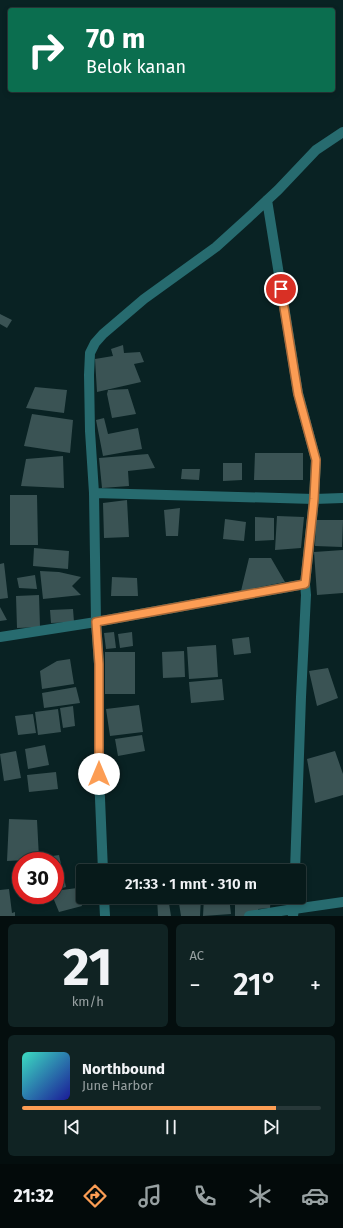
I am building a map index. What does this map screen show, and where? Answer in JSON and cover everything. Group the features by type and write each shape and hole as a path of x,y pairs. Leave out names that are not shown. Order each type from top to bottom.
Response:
{"street":[{"path":"103,864 99,774 99,664 96,622 94,492 90,431 90,353 95,343 103,334 144,299 216,247 267,200 316,150 343,132"},
{"path":"267,200 298,394 316,460 314,499 305,584 306,594 295,864"},
{"path":"94,492 314,499 343,498"},
{"path":"0,637 96,622 305,584"},
{"path":"249,916 293,912 343,902"},
{"path":"104,904 105,916"}],"building":[{"path":"0,314 12,320 7,328 0,324"},
{"path":"123,345 124,353 140,352 144,362 134,364 141,382 97,392 95,359 113,356 111,349"},
{"path":"35,387 67,390 64,413 26,408"},
{"path":"128,389 136,414 112,418 107,394 108,390"},
{"path":"32,414 73,420 70,453 24,446"},
{"path":"104,418 108,434 138,428 142,449 103,456 96,420"},
{"path":"255,453 303,453 303,480 254,480"},
{"path":"148,454 155,468 128,471 129,486 102,488 99,458"},
{"path":"63,456 64,488 21,486 26,459"},
{"path":"223,463 242,463 242,480 223,481"},
{"path":"182,469 200,469 199,480 181,479"},
{"path":"10,495 37,495 38,545 10,545"},
{"path":"127,500 129,537 104,538 103,503"},
{"path":"180,508 178,536 166,536 164,510"},
{"path":"277,516 304,517 301,548 275,550"},
{"path":"255,517 274,518 274,540 255,541"},
{"path":"225,519 246,522 244,541 223,539"},
{"path":"316,520 343,520 342,547 315,546"},
{"path":"34,548 69,551 68,569 33,566"},
{"path":"343,550 343,593 317,595 314,552"},
{"path":"249,558 271,558 285,582 241,591"},
{"path":"4,563 8,598 0,599 0,564"},
{"path":"40,571 59,572 81,577 72,586 81,595 43,599"},
{"path":"35,575 37,589 19,588 17,578"},
{"path":"112,577 137,578 138,596 111,596"},
{"path":"39,595 40,627 17,628 16,596"},
{"path":"0,607 7,620 0,621"},
{"path":"73,609 74,622 51,623 50,610"},
{"path":"114,632 116,648 106,649 104,633"},
{"path":"132,632 133,646 120,648 118,634"},
{"path":"249,637 251,653 234,655 232,639"},
{"path":"216,645 218,677 189,679 187,647"},
{"path":"184,651 185,677 163,678 162,652"},
{"path":"105,652 135,652 135,694 105,694"},
{"path":"70,659 74,684 42,689 40,671 57,661"},
{"path":"328,668 338,698 317,706 309,671"},
{"path":"222,679 224,700 191,703 189,682"},
{"path":"76,687 80,703 44,708 42,693"},
{"path":"139,705 143,732 110,736 106,709"},
{"path":"73,706 75,726 63,728 60,708"},
{"path":"58,709 61,732 38,735 35,712"},
{"path":"33,714 36,733 18,735 15,716"},
{"path":"142,735 145,751 118,756 115,739"},
{"path":"45,745 49,765 28,769 25,749"},
{"path":"16,751 21,778 4,781 0,754"},
{"path":"335,751 343,774 343,795 315,803 307,759"},
{"path":"56,772 58,789 29,792 27,775"},
{"path":"9,819 37,820 39,852 12,852 12,861 7,861"},
{"path":"76,888 76,904 81,904 82,906 59,912 56,904 64,904 64,890"},
{"path":"9,889 12,913 15,912 15,916 0,916 0,890"},
{"path":"157,904 169,904 171,916 158,916"},
{"path":"179,904 201,904 200,916 181,916"},
{"path":"204,904 230,904 231,914 203,916"},
{"path":"235,904 270,904 270,908 258,909 259,915 235,916"}],"route":[{"path":"99,774 99,664 96,622 305,584 310,551 316,460 298,394 281,289"}]}
